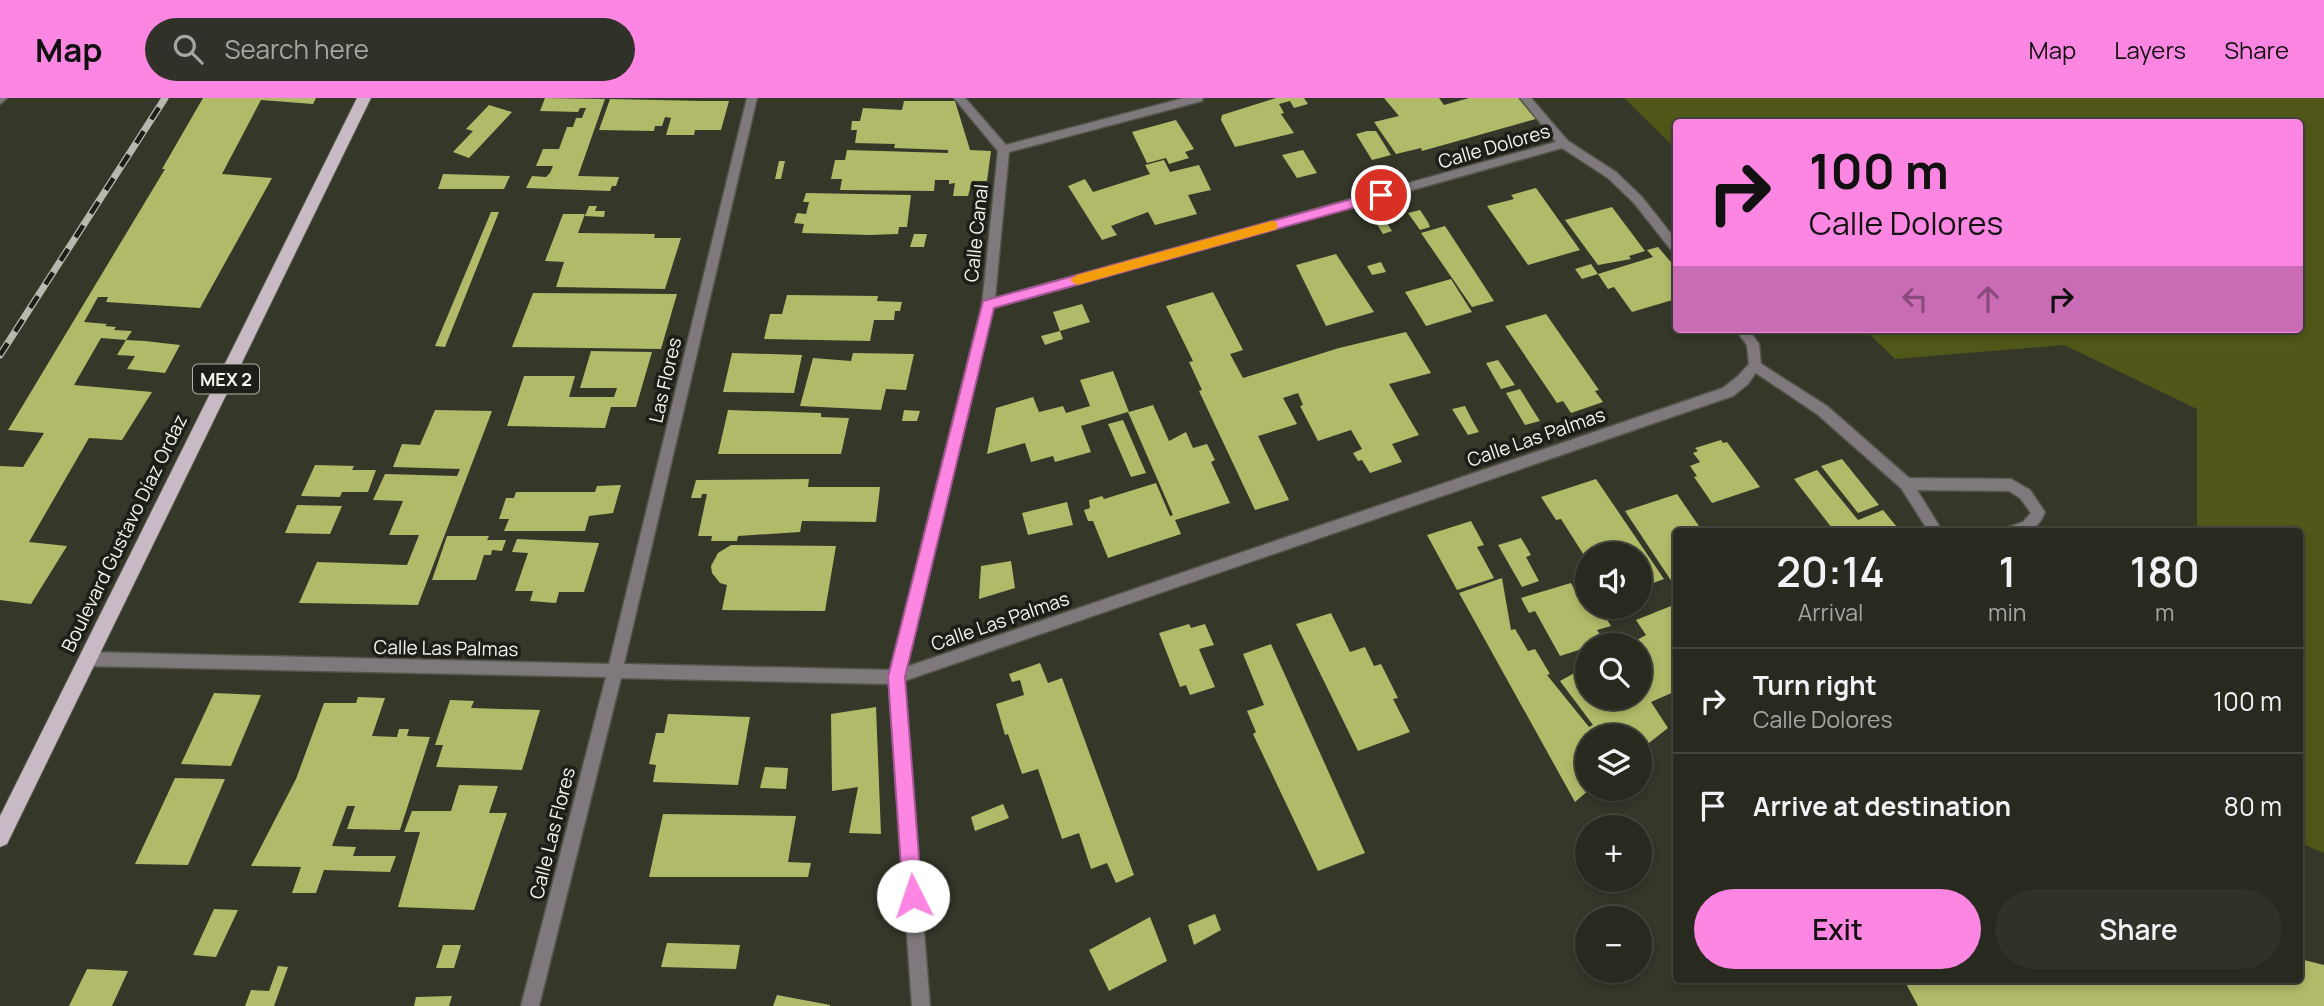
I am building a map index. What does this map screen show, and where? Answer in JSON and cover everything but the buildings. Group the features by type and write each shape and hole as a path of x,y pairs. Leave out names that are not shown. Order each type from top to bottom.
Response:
{"main road":[{"name":"Boulevard Gustavo Díaz Ordaz","path":"0,837 364,98"}],"street":[{"name":"Las Flores","path":"615,670 752,98"},
{"path":"959,98 1004,150 1198,98"},
{"path":"1525,98 1564,144 1612,175 1638,200 1673,244"},
{"name":"Calle Dolores","path":"988,305 1564,144"},
{"name":"Calle Canal","path":"921,1006 896,677 988,305 1004,150"},
{"path":"1744,333 1753,344 1755,365 1822,410 1906,484 1934,528"},
{"name":"Calle Las Palmas","path":"87,659 896,677 1728,392 1744,380 1755,365"},
{"path":"1906,484 2011,485 2025,494 2038,512 2036,520 2023,528"},
{"name":"Calle Las Flores","path":"530,1006 615,670"}],"green space":[{"path":"1624,98 2324,98 2324,853 2303,844 2303,528 2197,528 2197,409 2064,345 1895,359 1868,333 2303,333 2303,119 1673,119 1673,146"}],"railway":[{"path":"0,355 165,98"}],"slow traffic":[{"path":"1077,280 1272,226"}],"route":[{"path":"913,896 896,677 988,305 1381,195"}]}
